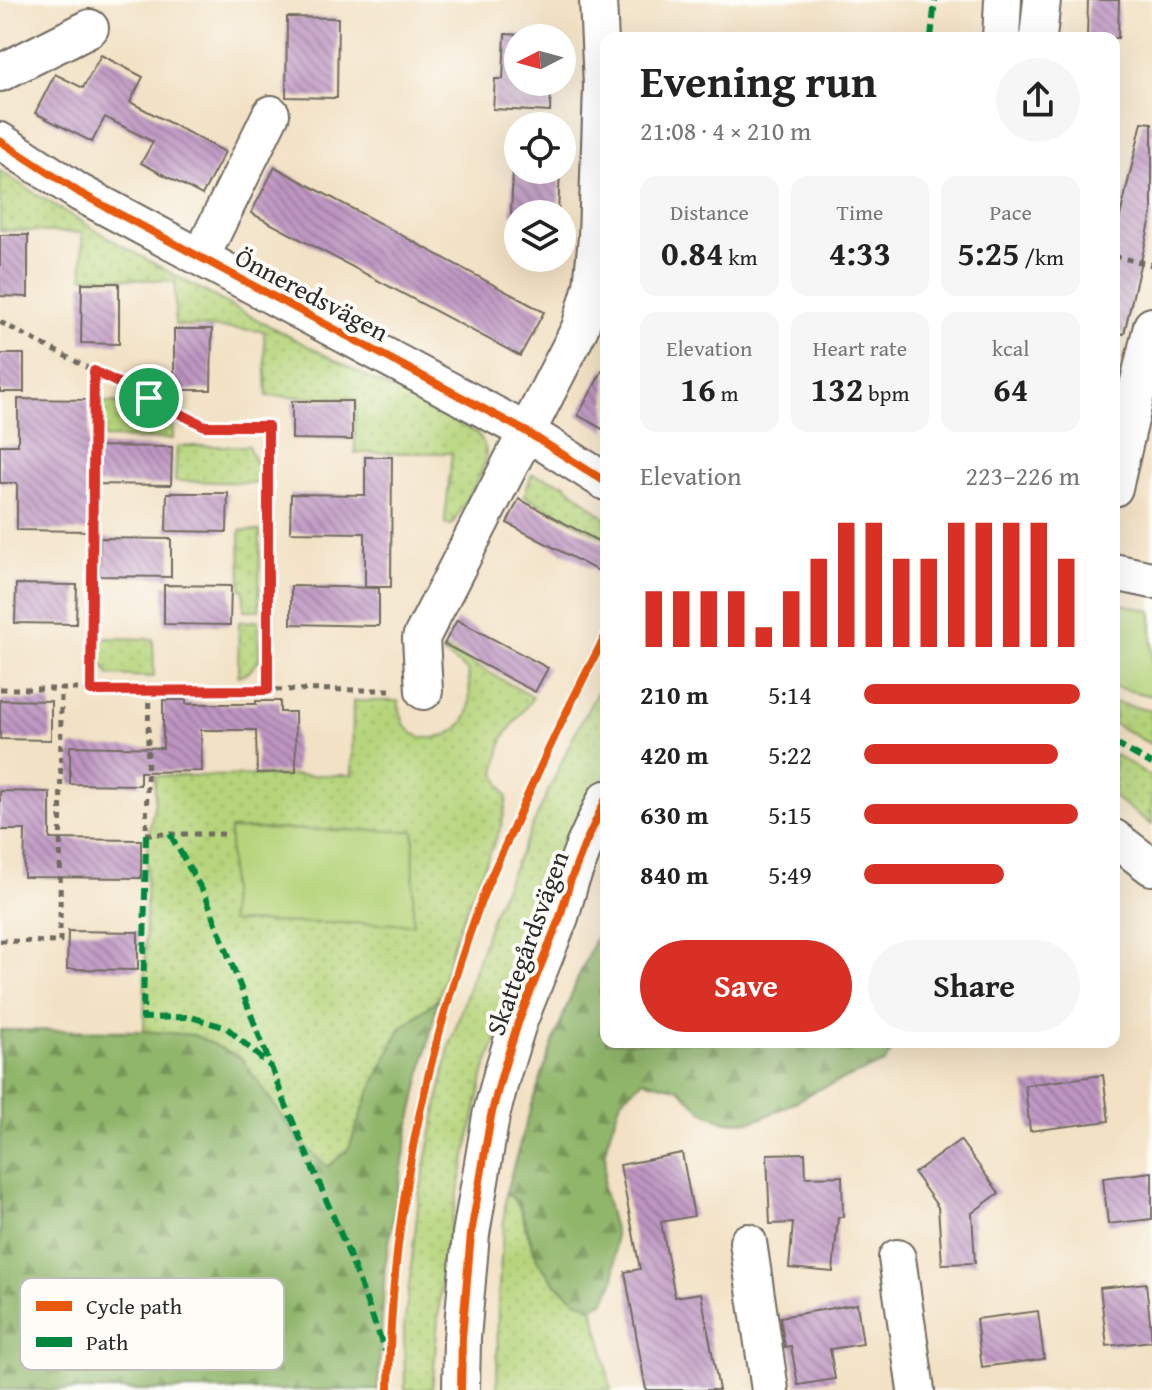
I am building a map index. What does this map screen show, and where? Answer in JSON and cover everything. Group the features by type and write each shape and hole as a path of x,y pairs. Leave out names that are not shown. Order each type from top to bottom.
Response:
{"street":[{"path":"598,0 600,43"},
{"path":"1001,32 1003,0"},
{"path":"1039,32 1042,0"},
{"path":"0,73 90,28"},
{"path":"201,257 271,114"},
{"name":"Önneredsvägen","path":"0,141 80,193 527,432 600,478"},
{"path":"424,691 421,638 580,328 592,286 600,190"},
{"path":"1120,470 1143,400 1152,326"},
{"path":"1120,573 1152,580"},
{"name":"Skattegårdsvägen","path":"461,1390 471,1234 491,1116 518,1023 560,917 570,882 600,812"},
{"path":"1120,843 1152,867"},
{"name":"Skattegårdsvägen","path":"560,917 587,889 600,866"},
{"path":"748,1242 770,1390"},
{"path":"897,1258 916,1390"}],"path":[{"path":"1120,257 1152,265"},
{"path":"0,322 205,426 268,426 268,690"},
{"path":"91,691 94,371"},
{"path":"0,689 424,691"},
{"path":"0,941 60,942 61,689"},
{"path":"149,690 146,834 225,834"}],"green space":[{"path":"0,171 175,275 476,433 485,446 485,462 452,525 446,525 445,520 452,453 355,453 355,399 267,396 264,331 175,325 175,281 83,277 82,233 0,230"},
{"path":"103,402 145,403 147,414 173,416 173,439 104,438"},
{"path":"177,446 248,446 260,471 260,483 175,481"},
{"path":"532,474 565,484 600,514 600,536 524,496"},
{"path":"240,530 260,531 259,610 244,610"},
{"path":"1120,603 1152,611 1152,696 1120,688"},
{"path":"258,621 259,660 248,673 238,676 239,622"},
{"path":"102,638 153,639 154,677 109,675 99,659"},
{"path":"445,648 533,697 503,738 495,773 507,798 502,824 456,934 438,999 400,1029 368,1096 349,1148 328,1168 300,1142 241,1058 144,1031 147,842 155,801 155,776 352,775 353,701 398,701 404,723 412,733 431,738 451,733 466,718 470,704 469,685 468,671 442,653"},
{"path":"600,687 600,788 552,886 484,1073 443,1261 432,1390 405,1390 404,1329 419,1197 449,1048 495,908 574,735"},
{"path":"1120,703 1152,711 1152,745 1120,727"},
{"path":"1120,758 1152,777 1152,825 1120,801"},
{"path":"230,829 414,831 413,924 230,922"},
{"path":"600,928 600,1048 894,1048 884,1063 815,1091 754,1121 725,1122 702,1111 679,1089 643,1080 621,1100 607,1142 603,1188 615,1233 615,1278 605,1301 592,1307 576,1300 556,1284 538,1262 519,1203 506,1192 550,1051"},
{"path":"438,999 408,1133 385,1266 378,1390 0,1390 0,1030 144,1031 194,1035 241,1058 300,1142 328,1167 349,1148 368,1096 400,1029"},
{"path":"506,1192 520,1208 536,1255 549,1276 567,1294 592,1307 611,1390 497,1390 498,1300"}],"building":[{"path":"1088,0 1119,0 1118,32 1087,32"},
{"path":"287,17 338,18 337,98 286,97"},
{"path":"101,55 143,77 130,102 225,152 202,195 141,163 153,142 105,117 92,142 35,113 55,74 83,88"},
{"path":"504,56 504,96 551,96 550,112 493,109 495,79 503,79"},
{"path":"1142,122 1152,123 1152,214 1124,334 1120,334 1120,216"},
{"path":"275,167 544,312 520,356 251,213"},
{"path":"512,184 559,184 559,200 512,200"},
{"path":"0,235 28,235 28,297 0,296"},
{"path":"82,283 119,283 119,344 81,343"},
{"path":"174,329 212,329 211,390 174,390"},
{"path":"0,354 24,354 24,392 0,392"},
{"path":"600,375 600,428 578,415"},
{"path":"18,399 89,400 89,446 172,447 171,485 88,484 88,531 17,530 17,483 0,483 0,445 18,445"},
{"path":"292,401 352,401 352,440 292,439"},
{"path":"365,457 392,457 391,587 365,587 365,533 290,532 291,494 365,495"},
{"path":"167,493 228,493 227,532 166,531"},
{"path":"519,499 600,542 598,571 507,523"},
{"path":"100,538 171,539 171,577 99,576"},
{"path":"16,584 77,585 76,624 15,623"},
{"path":"164,585 231,586 230,625 164,624"},
{"path":"291,586 379,588 379,626 291,624"},
{"path":"457,620 548,668 535,692 444,644"},
{"path":"0,700 51,701 51,740 0,739"},
{"path":"163,700 186,700 186,704 280,701 280,712 295,712 296,772 257,773 256,730 201,730 202,771 140,772 140,785 70,784 70,746 163,748"},
{"path":"0,791 50,792 50,839 141,840 141,878 24,877 25,830 0,830"},
{"path":"68,931 138,932 138,970 67,969"},
{"path":"1103,1075 1109,1121 1030,1131 1025,1085"},
{"path":"960,1140 999,1193 972,1213 975,1263 942,1264 938,1207 914,1173"},
{"path":"682,1153 694,1216 661,1222 675,1297 701,1293 719,1390 646,1390 625,1272 640,1269 620,1165"},
{"path":"805,1153 806,1177 842,1176 843,1217 838,1217 833,1272 789,1268 793,1223 770,1224 767,1154"},
{"path":"1152,1172 1152,1219 1108,1224 1103,1178"},
{"path":"1146,1283 1152,1341 1107,1346 1100,1288"},
{"path":"857,1304 863,1344 830,1349 835,1379 798,1385 791,1346 785,1347 780,1317"},
{"path":"1038,1311 1044,1359 982,1367 976,1319"}],"marked path":[{"path":"932,32 935,0"},
{"path":"1120,746 1152,764"},
{"path":"146,834 143,1018 191,1017 227,1028 271,1067"},
{"path":"170,834 206,897 385,1351"}],"cycle path":[{"path":"0,141 80,193 527,432 600,478"},
{"path":"389,1390 391,1328 403,1204 442,1022 487,885 545,757 600,647"},
{"path":"461,1390 471,1234 491,1116 518,1023 560,917 570,882 600,812"}],"route":[{"path":"94,371 149,398 205,426 268,426 268,690 91,691 94,371"}]}
